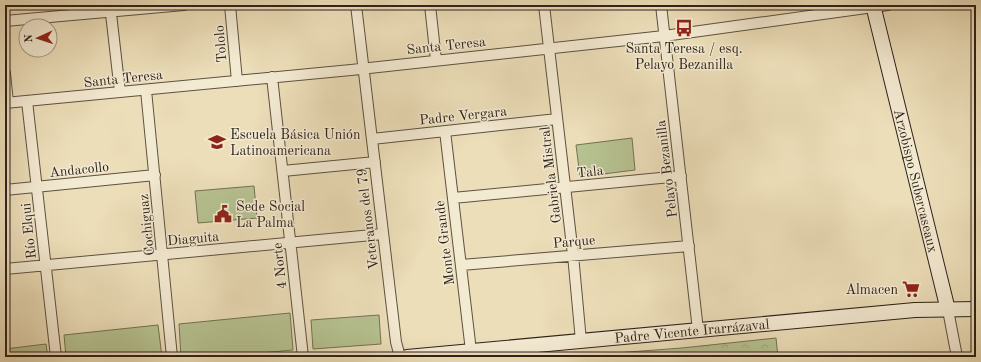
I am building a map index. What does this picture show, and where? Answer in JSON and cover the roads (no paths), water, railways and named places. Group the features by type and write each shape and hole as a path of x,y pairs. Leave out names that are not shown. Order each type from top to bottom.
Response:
{"street":[{"path":"5,21 111,8 184,5"},
{"name":"Tololo","path":"230,5 237,81"},
{"name":"Veteranos del 79","path":"356,5 396,342 400,357"},
{"path":"430,5 436,60"},
{"name":"Gabriela Mistral","path":"544,5 574,256 581,341"},
{"name":"Pelayo Bezanilla","path":"661,5 698,330"},
{"name":"Santa Teresa","path":"7,103 237,81 664,36 888,5"},
{"name":"Arzobispo Subercaseaux","path":"873,6 948,310 957,357"},
{"path":"111,8 120,92"},
{"path":"5,73 7,103"},
{"name":"4 Norte","path":"272,77 303,357"},
{"name":"Cochiguaz","path":"146,90 172,357"},
{"name":"Río Elqui","path":"27,101 56,357"},
{"name":"Padre Vergara","path":"372,139 557,118"},
{"name":"Monte Grande","path":"445,131 471,351"},
{"path":"283,171 375,162"},
{"name":"Andacollo","path":"5,190 155,175"},
{"name":"Tala","path":"453,198 681,176"},
{"name":"Diaguita","path":"5,269 383,234"},
{"name":"Parque","path":"461,265 689,246"},
{"name":"Padre Vicente Irarrázaval","path":"407,357 907,311 976,309"}],"place":[{"name":"Santa Teresa / esq. Pelayo Bezanilla","path":"684,28"},
{"name":"Escuela Básica Unión Latinoamericana","path":"217,142"},
{"name":"Sede Social La Palma","path":"223,214"},
{"name":"Almacen","path":"911,289"}]}
